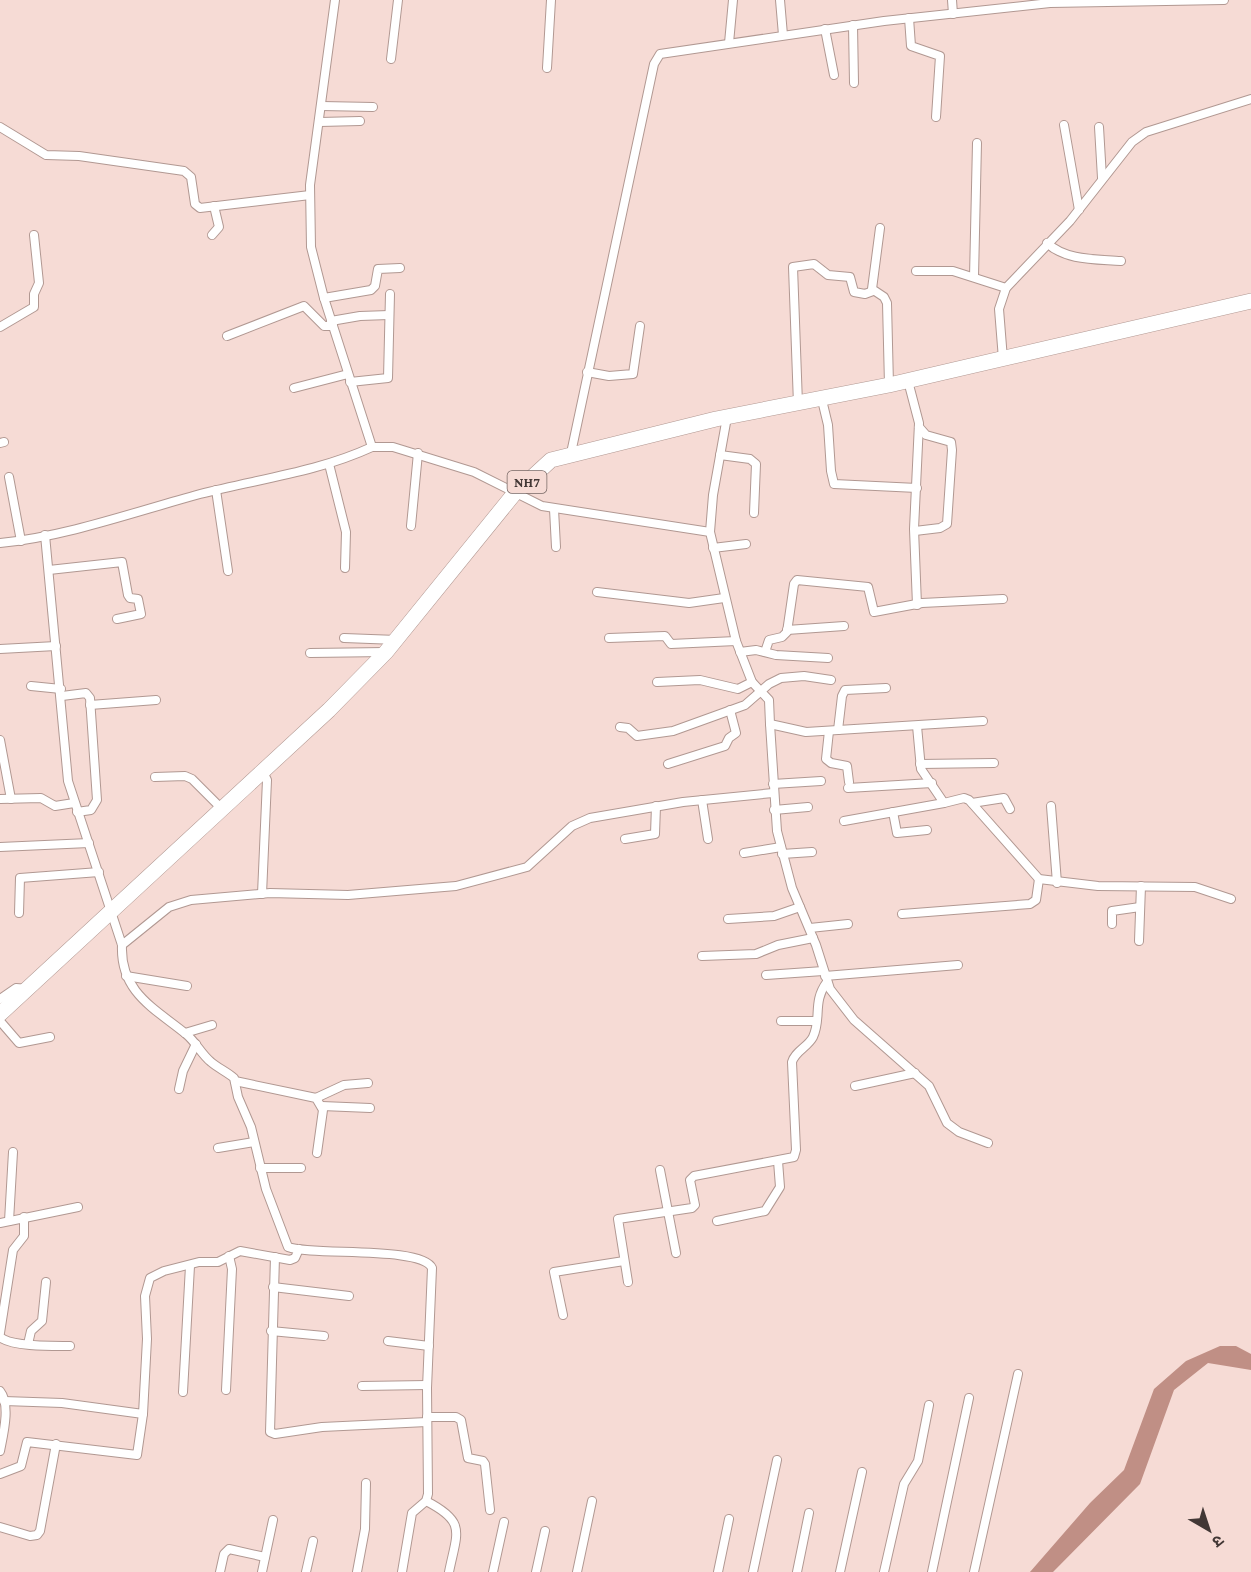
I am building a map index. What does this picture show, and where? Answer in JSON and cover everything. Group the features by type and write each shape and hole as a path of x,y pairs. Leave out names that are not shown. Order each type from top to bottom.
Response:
{"highway":[{"name":"NH7","path":"0,1014 30,990 223,810 265,775 397,640 514,494 551,460 571,453 727,417 890,385 1251,301"}],"street":[{"path":"335,0 310,195 311,247 324,298 372,447"},
{"path":"391,58 398,0"},
{"path":"547,68 551,0"},
{"path":"729,43 734,0"},
{"path":"780,0 783,35"},
{"path":"952,0 953,14"},
{"path":"571,453 655,59 667,52 853,25 1050,3 1224,0"},
{"path":"909,18 910,45 940,56 936,117"},
{"path":"853,25 854,83"},
{"path":"825,29 834,75"},
{"path":"1003,359 999,309 1006,288 1079,210 1132,142 1142,134 1251,99"},
{"path":"322,106 373,107"},
{"path":"320,122 360,121"},
{"path":"1064,125 1079,210"},
{"path":"0,127 46,155 79,156 184,171 191,177 197,207 310,195"},
{"path":"1099,127 1102,178"},
{"path":"974,277 977,143"},
{"path":"212,235 219,227 214,206"},
{"path":"873,291 880,228"},
{"path":"0,327 34,307 34,294 39,283 34,235"},
{"path":"1047,243 1056,251 1074,256 1121,261"},
{"path":"798,404 793,267 814,264 828,275 850,277 854,292 864,294 873,291 884,297 887,303 890,385"},
{"path":"324,298 371,290 375,286 378,269 400,268"},
{"path":"916,271 950,270 1006,288"},
{"path":"294,388 349,378 388,378 390,294"},
{"path":"227,336 304,306 324,326 360,316 390,315"},
{"path":"588,372 609,376 633,374 640,326"},
{"path":"908,381 919,427 915,531 917,605"},
{"path":"822,400 828,425 834,484 917,488"},
{"path":"727,417 710,532 736,641 752,682 770,705 774,810 782,850 825,977 836,998 854,1020 934,1092 947,1123 988,1143"},
{"path":"915,531 940,528 947,524 952,450 951,442 924,434 919,427"},
{"path":"0,543 21,541 111,520 216,490 329,464 372,447 393,447 418,453 474,472 530,502 554,509 710,532"},
{"path":"411,526 418,453"},
{"path":"720,455 750,459 756,464 754,513"},
{"path":"329,464 346,532 345,568"},
{"path":"9,477 21,541"},
{"path":"216,490 228,571"},
{"path":"554,509 556,547"},
{"path":"45,535 62,693 65,750 75,807 122,945 122,963 126,976 142,1002 185,1033 210,1062 235,1081 316,1098 344,1085 368,1083"},
{"path":"713,548 747,544"},
{"path":"49,570 122,562 128,595 130,598 138,599 141,614 117,619"},
{"path":"765,652 769,640 786,635 794,584 798,580 868,587 874,612 917,605 1003,598"},
{"path":"597,592 689,603 724,598"},
{"path":"787,630 844,626"},
{"path":"609,638 665,636 671,644 736,641"},
{"path":"344,638 397,640"},
{"path":"0,649 56,646"},
{"path":"310,652 386,652"},
{"path":"740,652 828,658"},
{"path":"620,727 628,728 637,736 664,733 751,702 774,681 788,676 831,680"},
{"path":"657,682 700,680 738,689 752,682"},
{"path":"0,799 41,798 55,806 94,808 97,800 90,698 86,693 62,693 31,686"},
{"path":"886,688 845,690 826,759 831,763 847,766 848,785 932,783"},
{"path":"90,705 156,699"},
{"path":"668,764 725,746 729,738 736,733 730,710"},
{"path":"770,724 806,732 983,721"},
{"path":"916,726 920,764 944,803"},
{"path":"0,740 10,799"},
{"path":"920,764 994,763"},
{"path":"262,894 265,775"},
{"path":"155,777 185,776 192,779 223,810"},
{"path":"122,945 163,911 180,903 262,894 348,895 456,886 504,876 533,863 580,822 656,806 820,781"},
{"path":"843,821 964,798 972,803 1039,879 1057,883 1195,887 1231,899"},
{"path":"972,803 1004,798 1010,809"},
{"path":"702,800 708,839"},
{"path":"625,839 655,834 656,806"},
{"path":"1051,806 1057,883"},
{"path":"774,810 808,807"},
{"path":"893,812 897,833 927,830"},
{"path":"0,847 89,843"},
{"path":"744,853 782,850 812,852"},
{"path":"19,913 20,878 99,872"},
{"path":"902,914 1030,904 1036,900 1039,879"},
{"path":"1139,941 1141,886"},
{"path":"728,919 774,916 800,907"},
{"path":"1112,924 1112,911 1140,907"},
{"path":"810,928 848,924"},
{"path":"702,956 756,954 778,945 813,938"},
{"path":"766,975 825,977 958,965"},
{"path":"126,976 187,986"},
{"path":"628,1282 618,1219 668,1213 694,1207 690,1180 694,1176 791,1159 795,1154 792,1062 795,1055 812,1038 819,996 825,977"},
{"path":"0,999 16,988 30,990"},
{"path":"0,1021 19,1043 50,1037"},
{"path":"781,1021 815,1021"},
{"path":"185,1033 212,1026"},
{"path":"179,1089 183,1071 196,1044"},
{"path":"855,1086 915,1073"},
{"path":"235,1081 236,1092 247,1114 260,1167 285,1244 288,1247 359,1252 428,1262 433,1274 427,1385 426,1501 412,1513 402,1572"},
{"path":"316,1098 322,1106 317,1153"},
{"path":"322,1106 370,1108"},
{"path":"218,1148 254,1142"},
{"path":"13,1152 4,1222 78,1207"},
{"path":"717,1221 765,1211 780,1187 778,1161"},
{"path":"260,1167 302,1168"},
{"path":"660,1170 676,1253"},
{"path":"24,1217 24,1236 13,1250 0,1335 4,1341 70,1346"},
{"path":"0,1474 21,1466 27,1442 137,1455 147,1382 147,1283 164,1271 199,1262 218,1262 240,1251 292,1259 299,1249"},
{"path":"226,1390 232,1269 229,1256"},
{"path":"275,1257 268,1429 272,1433 456,1417 461,1420 468,1458 483,1461 485,1464 490,1510"},
{"path":"562,1315 554,1272 624,1261"},
{"path":"183,1392 190,1266"},
{"path":"28,1344 31,1331 42,1321 46,1282"},
{"path":"273,1287 349,1296"},
{"path":"271,1331 324,1336"},
{"path":"388,1341 429,1346"},
{"path":"974,1572 1018,1374"},
{"path":"362,1386 427,1385"},
{"path":"0,1391 4,1401 0,1451"},
{"path":"932,1572 969,1398"},
{"path":"4,1401 62,1403 143,1414"},
{"path":"884,1572 904,1484 918,1461 930,1405"},
{"path":"0,1527 30,1536 40,1531 56,1444"},
{"path":"753,1572 777,1460"},
{"path":"840,1572 862,1472"},
{"path":"357,1572 364,1529 366,1483"},
{"path":"426,1501 451,1515 454,1524 456,1534 449,1572"},
{"path":"577,1572 592,1501"},
{"path":"796,1572 809,1513"},
{"path":"718,1572 729,1519"},
{"path":"262,1572 273,1520"},
{"path":"493,1572 504,1522"},
{"path":"536,1572 545,1531"},
{"path":"306,1572 313,1541"},
{"path":"220,1572 224,1554 229,1549 265,1557"}],"shaded area":[{"path":"1220,1346 1236,1346 1251,1354 1251,1370 1208,1363 1174,1390 1140,1484 1053,1572 1030,1572 1090,1503 1124,1470 1154,1389 1186,1361"}]}
